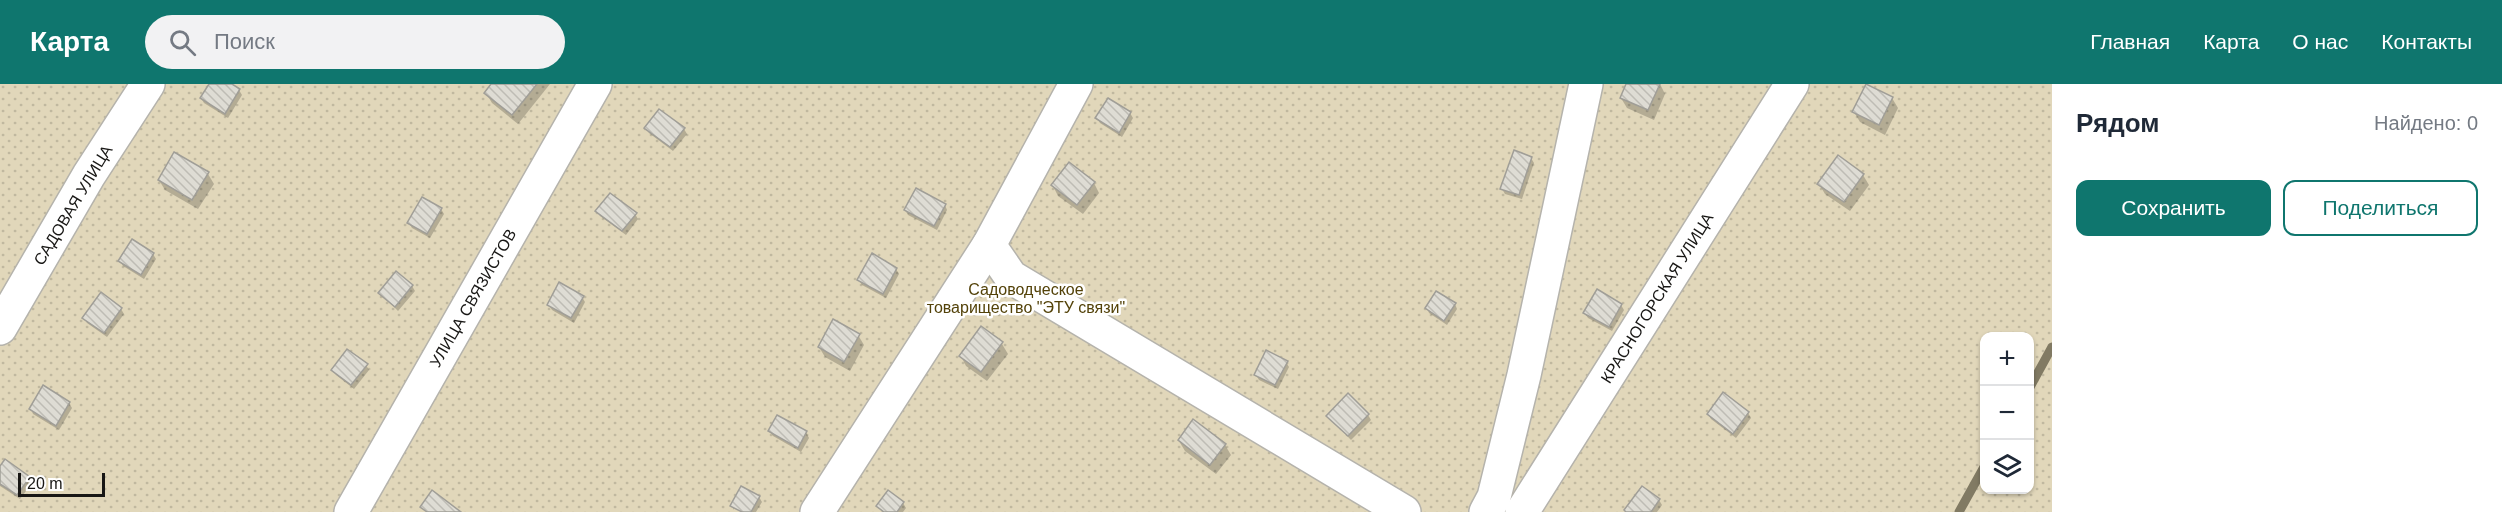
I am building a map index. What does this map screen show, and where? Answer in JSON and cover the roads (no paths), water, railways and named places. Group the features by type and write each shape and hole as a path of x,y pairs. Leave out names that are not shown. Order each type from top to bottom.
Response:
{"street":[{"name":"САДОВАЯ УЛИЦА","path":"0,328 89,175 148,84"},
{"name":"УЛИЦА СВЯЗИСТОВ","path":"351,512 595,84"},
{"path":"817,512 989,245 1076,84"},
{"path":"1486,512 1494,497 1524,375 1586,84"},
{"name":"КРАСНОГОРСКАЯ УЛИЦА","path":"1522,512 1792,84"},
{"path":"989,245 1011,277 1404,512"}],"waterway":[{"path":"2031,386 2052,347"},
{"path":"1959,512 1980,474"}],"park label":[{"name":"Садоводческое товарищество \"ЭТУ связи\"","path":"1026,298"}]}
